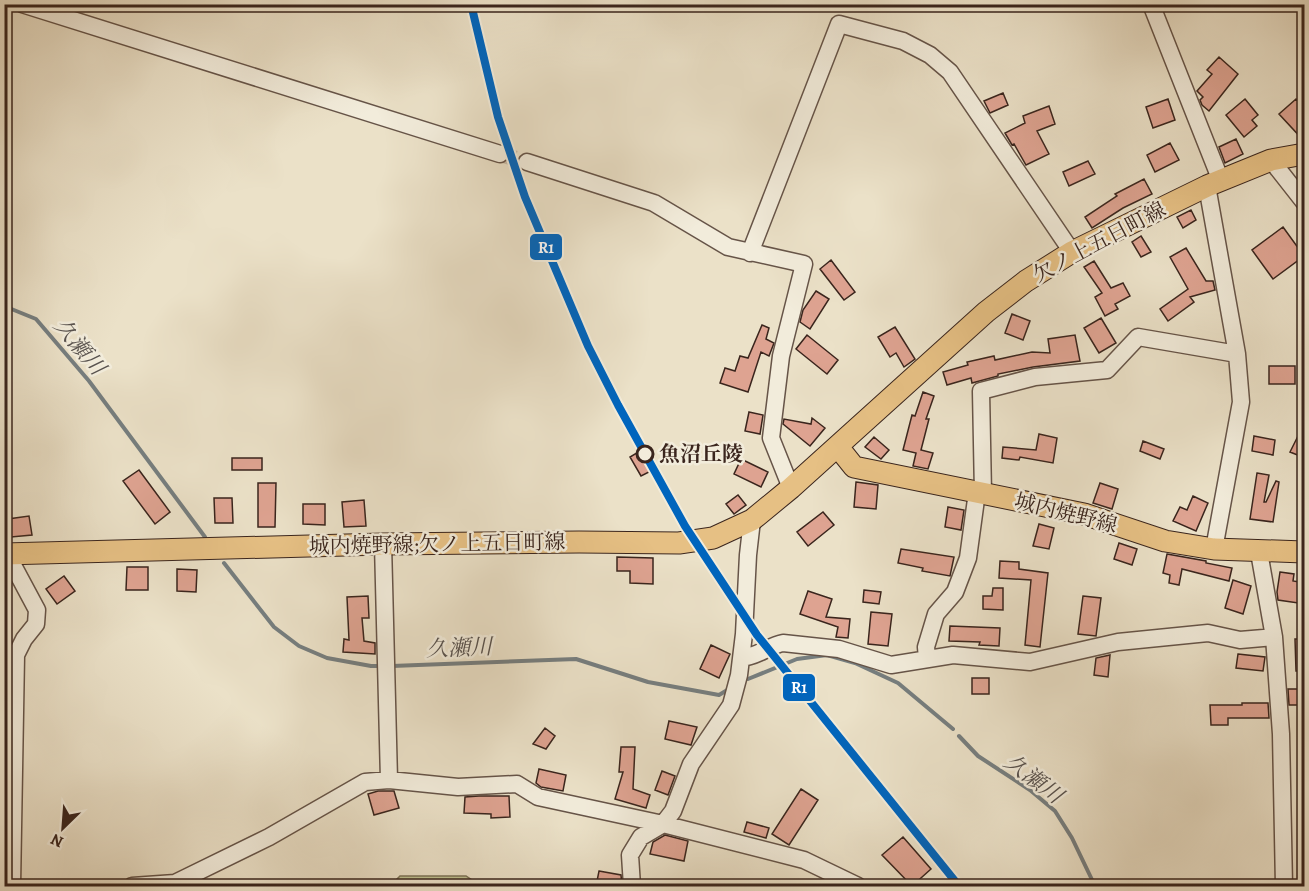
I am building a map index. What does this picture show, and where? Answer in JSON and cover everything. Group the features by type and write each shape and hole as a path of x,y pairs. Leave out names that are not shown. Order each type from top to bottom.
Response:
{"main road":[{"name":"欠ノ上五日町線","path":"838,447 986,312 1026,281 1072,252 1214,184 1271,160 1305,154"},
{"name":"城内焼野線;欠ノ上五日町線","path":"6,554 383,544 679,543 713,538 752,520 838,447"},
{"name":"城内焼野線","path":"838,447 854,467 1084,514 1166,540 1214,549 1305,552"}],"street":[{"path":"22,4 500,153"},
{"path":"1152,4 1214,184 1236,354 1241,402 1214,549"},
{"path":"750,254 839,24 903,40 930,55 950,72 1072,252"},
{"path":"1271,160 1305,202"},
{"path":"527,162 654,203 728,248 804,264 781,357 771,438 791,488"},
{"path":"927,659 926,647 936,614 955,592 968,558 980,493 981,391 1035,377 1107,370 1138,337 1236,354"},
{"path":"632,886 630,855 641,837 663,824 673,811 691,764 732,705 744,634 752,520"},
{"path":"383,544 388,780"},
{"path":"1259,552 1274,637 1281,734 1284,886"},
{"path":"6,554 37,610 36,624 24,639 16,655 12,886"},
{"path":"741,658 752,657 774,644 783,643 839,649 891,665 953,655 1030,662 1118,642 1208,633 1240,640 1274,637"},
{"path":"132,886 174,883 269,837 365,782 388,780 458,787 517,784 538,797 663,824 804,860 858,886"}],"green space":[{"path":"400,876 466,876 481,886 390,886"}],"building":[{"path":"1219,57 1238,74 1209,111 1202,105 1200,100 1203,97 1197,91 1212,74 1207,70"},
{"path":"1003,93 1008,105 990,113 984,101"},
{"path":"1168,99 1175,120 1153,128 1146,107"},
{"path":"1245,99 1258,115 1252,120 1257,126 1244,137 1226,115"},
{"path":"1296,99 1305,109 1305,142 1279,114"},
{"path":"1049,106 1055,124 1037,131 1049,154 1026,165 1005,133 1025,123 1023,116"},
{"path":"1236,139 1243,154 1225,163 1219,147"},
{"path":"1170,143 1179,160 1155,172 1147,155"},
{"path":"1088,161 1095,174 1069,186 1063,172"},
{"path":"1144,179 1152,194 1123,208 1092,228 1085,217 1117,196 1115,194"},
{"path":"1191,210 1196,220 1183,228 1177,217"},
{"path":"1283,227 1304,256 1273,279 1252,250"},
{"path":"1141,236 1151,252 1141,257 1132,242"},
{"path":"1186,248 1206,281 1213,281 1215,290 1190,297 1194,302 1168,321 1160,309 1188,289 1170,257"},
{"path":"831,260 855,292 844,300 820,269"},
{"path":"1094,261 1111,288 1123,283 1130,296 1115,304 1118,309 1105,316 1095,297 1102,293 1084,267"},
{"path":"816,291 829,299 810,329 800,322 803,310"},
{"path":"1012,314 1030,321 1023,340 1005,333"},
{"path":"1101,318 1116,343 1099,353 1084,328"},
{"path":"762,325 769,328 766,339 774,343 769,356 761,352 748,392 720,383 725,368 735,371 740,356 748,358"},
{"path":"895,327 915,359 904,367 896,353 890,357 878,337"},
{"path":"807,335 838,360 827,374 796,349"},
{"path":"1075,335 1080,361 998,374 998,376 972,383 971,378 947,385 943,372 968,365 967,362 994,356 995,360 1032,352 1050,353 1048,339"},
{"path":"1269,366 1295,366 1295,384 1269,384"},
{"path":"923,392 934,396 926,419 929,419 921,450 933,453 928,469 913,466 916,453 903,450 912,415 915,416"},
{"path":"749,412 763,415 760,434 745,431"},
{"path":"812,418 825,428 810,446 783,424 784,419 811,424"},
{"path":"1305,422 1305,458 1290,452"},
{"path":"1039,434 1057,438 1053,463 1020,457 1019,460 1002,458 1003,447 1036,450"},
{"path":"1254,436 1275,440 1273,455 1252,451"},
{"path":"874,437 889,450 881,459 865,447"},
{"path":"1143,441 1164,449 1160,459 1140,451"},
{"path":"640,451 651,471 641,476 630,457"},
{"path":"232,458 262,458 262,470 232,470"},
{"path":"741,459 768,472 761,487 734,474"},
{"path":"139,470 170,512 155,524 123,481"},
{"path":"1257,473 1269,475 1264,502 1276,481 1279,482 1273,522 1250,519"},
{"path":"856,482 878,485 876,509 854,507"},
{"path":"258,483 276,483 275,527 258,527"},
{"path":"1100,483 1118,489 1112,509 1093,503"},
{"path":"738,495 746,505 734,514 726,504"},
{"path":"1193,496 1208,503 1196,531 1173,521 1180,507 1187,510"},
{"path":"214,498 232,498 233,523 215,523"},
{"path":"364,500 366,526 344,527 342,502"},
{"path":"303,504 325,504 325,525 303,524"},
{"path":"948,507 964,510 961,530 945,527"},
{"path":"823,512 834,525 808,546 797,532"},
{"path":"29,516 32,535 11,537 8,519"},
{"path":"1039,524 1054,528 1049,549 1033,546"},
{"path":"1119,543 1137,549 1132,565 1114,559"},
{"path":"901,549 954,557 950,576 922,571 923,568 898,563"},
{"path":"1167,554 1232,568 1229,581 1182,569 1179,585 1169,583 1170,575 1163,573"},
{"path":"617,557 653,558 653,584 630,583 630,571 617,571"},
{"path":"1000,561 1019,562 1019,569 1048,573 1040,647 1025,645 1031,580 999,578"},
{"path":"127,567 148,567 148,590 126,590"},
{"path":"177,569 197,570 196,592 177,591"},
{"path":"1280,572 1294,574 1293,581 1305,583 1305,604 1278,600"},
{"path":"64,576 75,591 57,604 46,589"},
{"path":"1233,580 1251,586 1243,614 1225,608"},
{"path":"993,588 1003,588 1003,610 983,609 983,596 992,596"},
{"path":"864,590 881,592 879,604 863,602"},
{"path":"808,591 832,599 826,617 850,619 848,638 836,637 838,627 800,614"},
{"path":"368,596 369,618 362,618 364,641 375,643 375,654 343,652 344,639 349,640 347,597"},
{"path":"1083,596 1101,598 1096,636 1078,634"},
{"path":"871,612 892,614 888,646 868,644"},
{"path":"950,626 1000,628 999,646 979,645 980,642 949,641"},
{"path":"1295,639 1305,639 1305,671 1296,671"},
{"path":"711,645 730,654 719,678 700,669"},
{"path":"1238,654 1265,657 1263,671 1236,668"},
{"path":"1110,655 1108,677 1094,675 1096,658"},
{"path":"972,678 989,678 989,694 972,694"},
{"path":"1288,689 1305,689 1305,705 1289,705"},
{"path":"1242,703 1268,703 1269,718 1228,718 1228,725 1211,725 1210,705 1242,705"},
{"path":"669,721 697,727 691,745 665,739"},
{"path":"545,728 555,736 546,749 533,744"},
{"path":"621,747 635,747 633,789 650,795 646,808 615,799 623,772 619,772"},
{"path":"539,769 566,775 563,791 541,787 536,783"},
{"path":"662,771 675,776 668,795 655,790"},
{"path":"801,789 818,800 789,845 772,834"},
{"path":"378,791 394,791 399,808 374,815 368,794"},
{"path":"509,796 510,817 491,818 491,814 464,813 465,797"},
{"path":"747,822 769,828 766,838 744,832"},
{"path":"665,835 688,841 684,861 650,854 653,842"},
{"path":"903,837 931,869 912,886 882,855"},
{"path":"599,871 621,875 622,886 596,886"}],"waterway":[{"name":"久瀬川","path":"4,306 36,319 89,381 205,537"},
{"name":"久瀬川","path":"224,563 274,627 299,646 327,658 382,666"},
{"name":"久瀬川","path":"748,679 797,659 827,655 855,663 898,683 953,729"},
{"name":"久瀬川","path":"392,666 576,659 648,682 719,695 729,689"},
{"name":"久瀬川","path":"959,736 978,756 1030,790 1055,811 1072,838 1095,886"}],"tunnel":[{"path":"500,154 527,162"}],"transit line":[{"name":"R1","path":"471,4 498,117 525,197 588,346 618,405 685,526 757,635 959,886"}],"place":[{"name":"魚沼丘陵","path":"645,454"}]}
